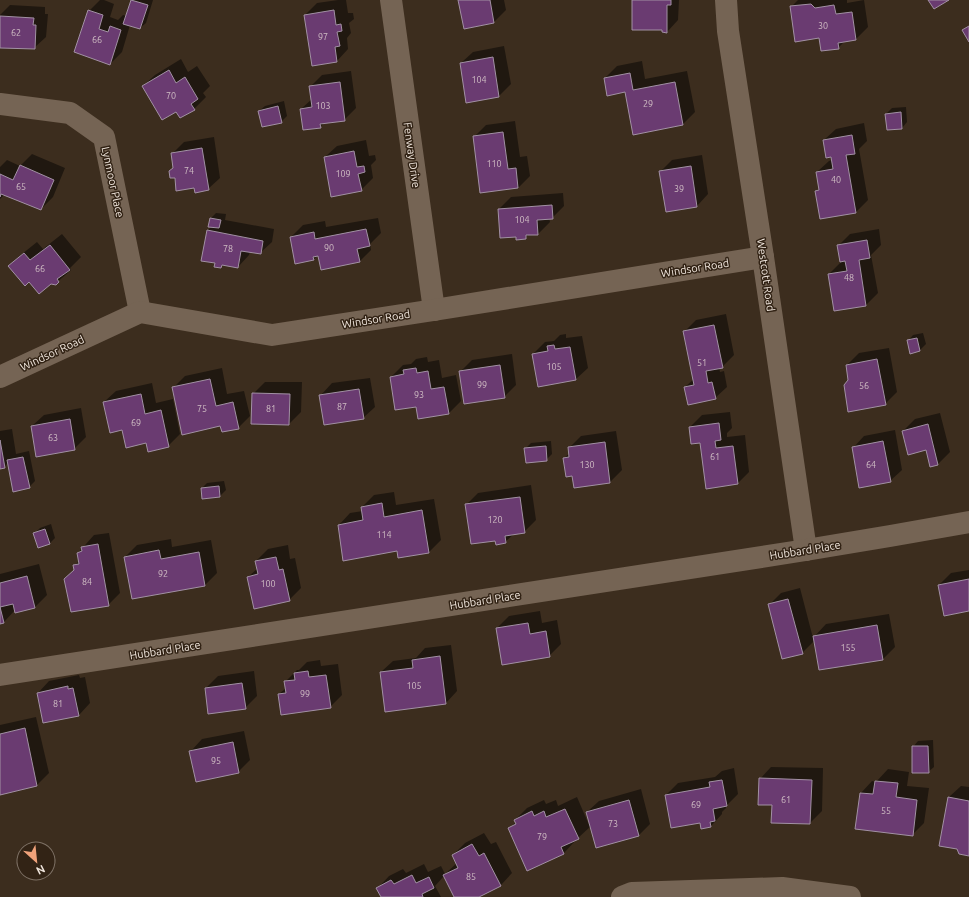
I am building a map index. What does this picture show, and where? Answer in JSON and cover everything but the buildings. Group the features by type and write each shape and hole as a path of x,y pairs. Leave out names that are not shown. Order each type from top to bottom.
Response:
{"street":[{"name":"Fenway Drive","path":"391,0 434,310"},
{"name":"Westcott Road","path":"726,0 728,31 806,550"},
{"name":"Lynmoor Place","path":"0,104 70,113 104,137 140,312"},
{"name":"Windsor Road","path":"0,377 140,312 272,335 763,256"},
{"name":"Hubbard Place","path":"0,675 806,550 969,522"},
{"path":"622,897 632,893 781,892 850,897"}]}
